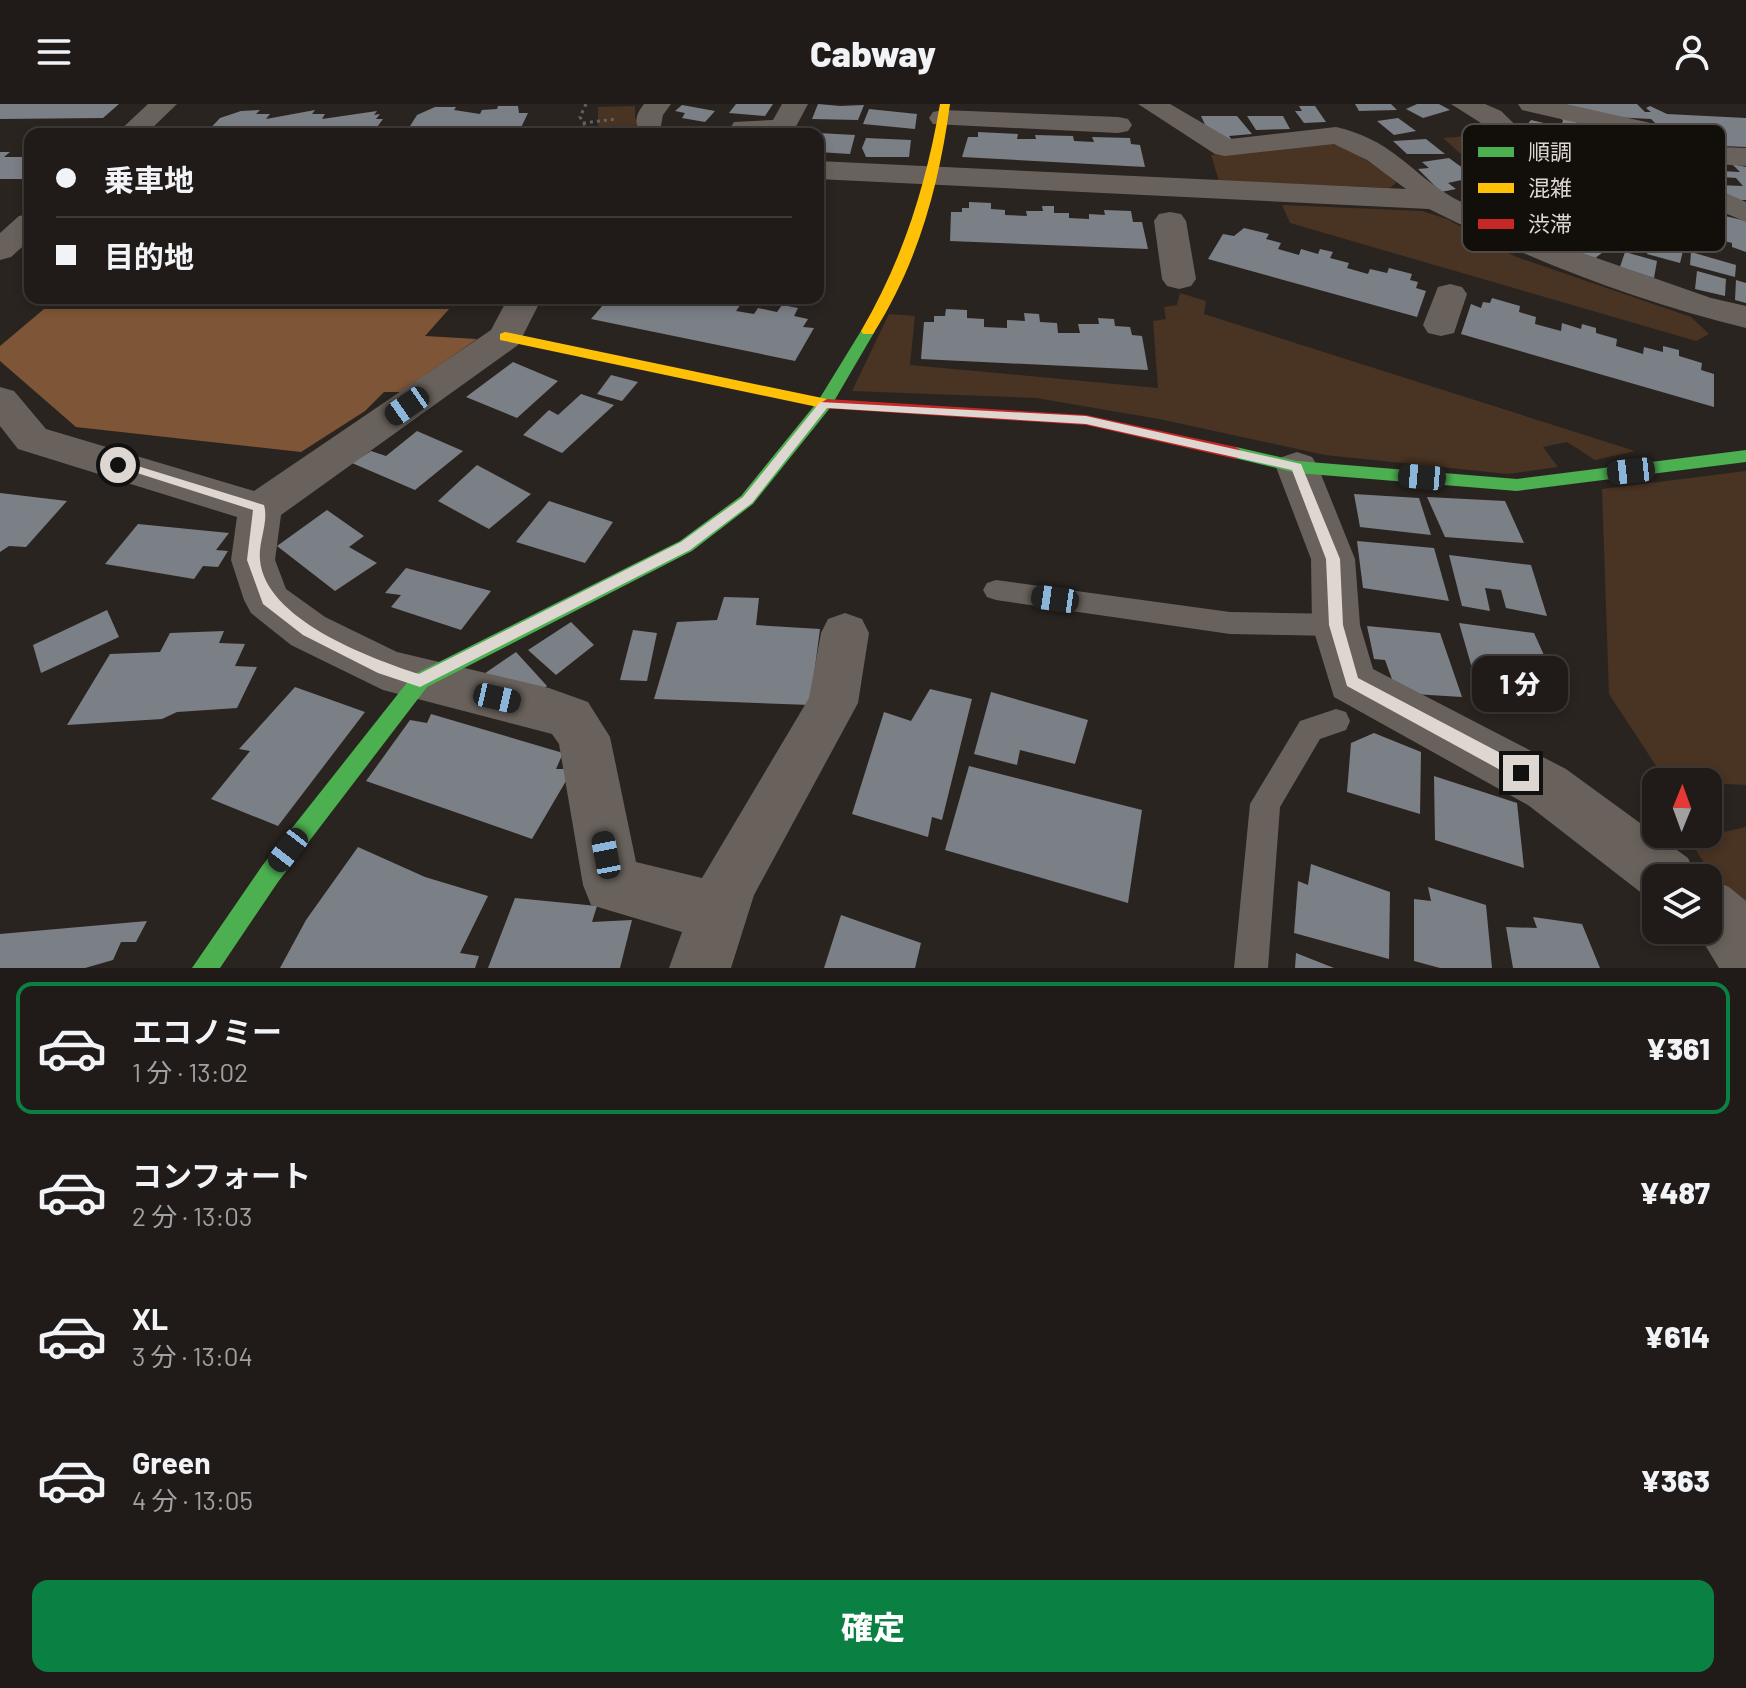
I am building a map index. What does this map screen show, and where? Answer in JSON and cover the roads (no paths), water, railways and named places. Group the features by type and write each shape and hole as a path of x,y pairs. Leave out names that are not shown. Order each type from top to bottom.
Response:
{"street":[{"path":"137,128 164,104"},
{"path":"744,128 782,128 795,104"},
{"path":"1151,104 1225,148 1336,135 1353,140 1396,163 1435,200 1462,213"},
{"path":"1472,108 1513,104"},
{"path":"1531,104 1619,124"},
{"path":"1332,105 1347,123 1353,140"},
{"path":"1472,108 1493,124"},
{"path":"205,968 270,874 420,681 686,546 747,500 824,404 906,260 935,176 944,111 1118,125"},
{"path":"1726,159 1746,157"},
{"path":"824,170 1435,200"},
{"path":"1726,201 1746,213"},
{"path":"1170,221 1179,279"},
{"path":"0,250 24,228"},
{"path":"1554,252 1700,306 1746,317"},
{"path":"522,304 505,337 260,508 253,560 267,600 308,631 383,669 420,681 549,710 570,718 584,737 612,885 719,912"},
{"path":"505,337 824,404 1086,420 1297,467 1517,485 1746,456"},
{"path":"0,400 32,439 260,508"},
{"path":"1297,467 1333,559 1336,625 1352,682 1383,702 1547,787 1649,864"},
{"path":"700,968 729,883 833,703 845,633"},
{"path":"1722,918 1746,955"}],"lane":[{"path":"996,590 1230,623 1336,625"},
{"path":"1251,968 1265,804 1310,730 1336,721"}]}
